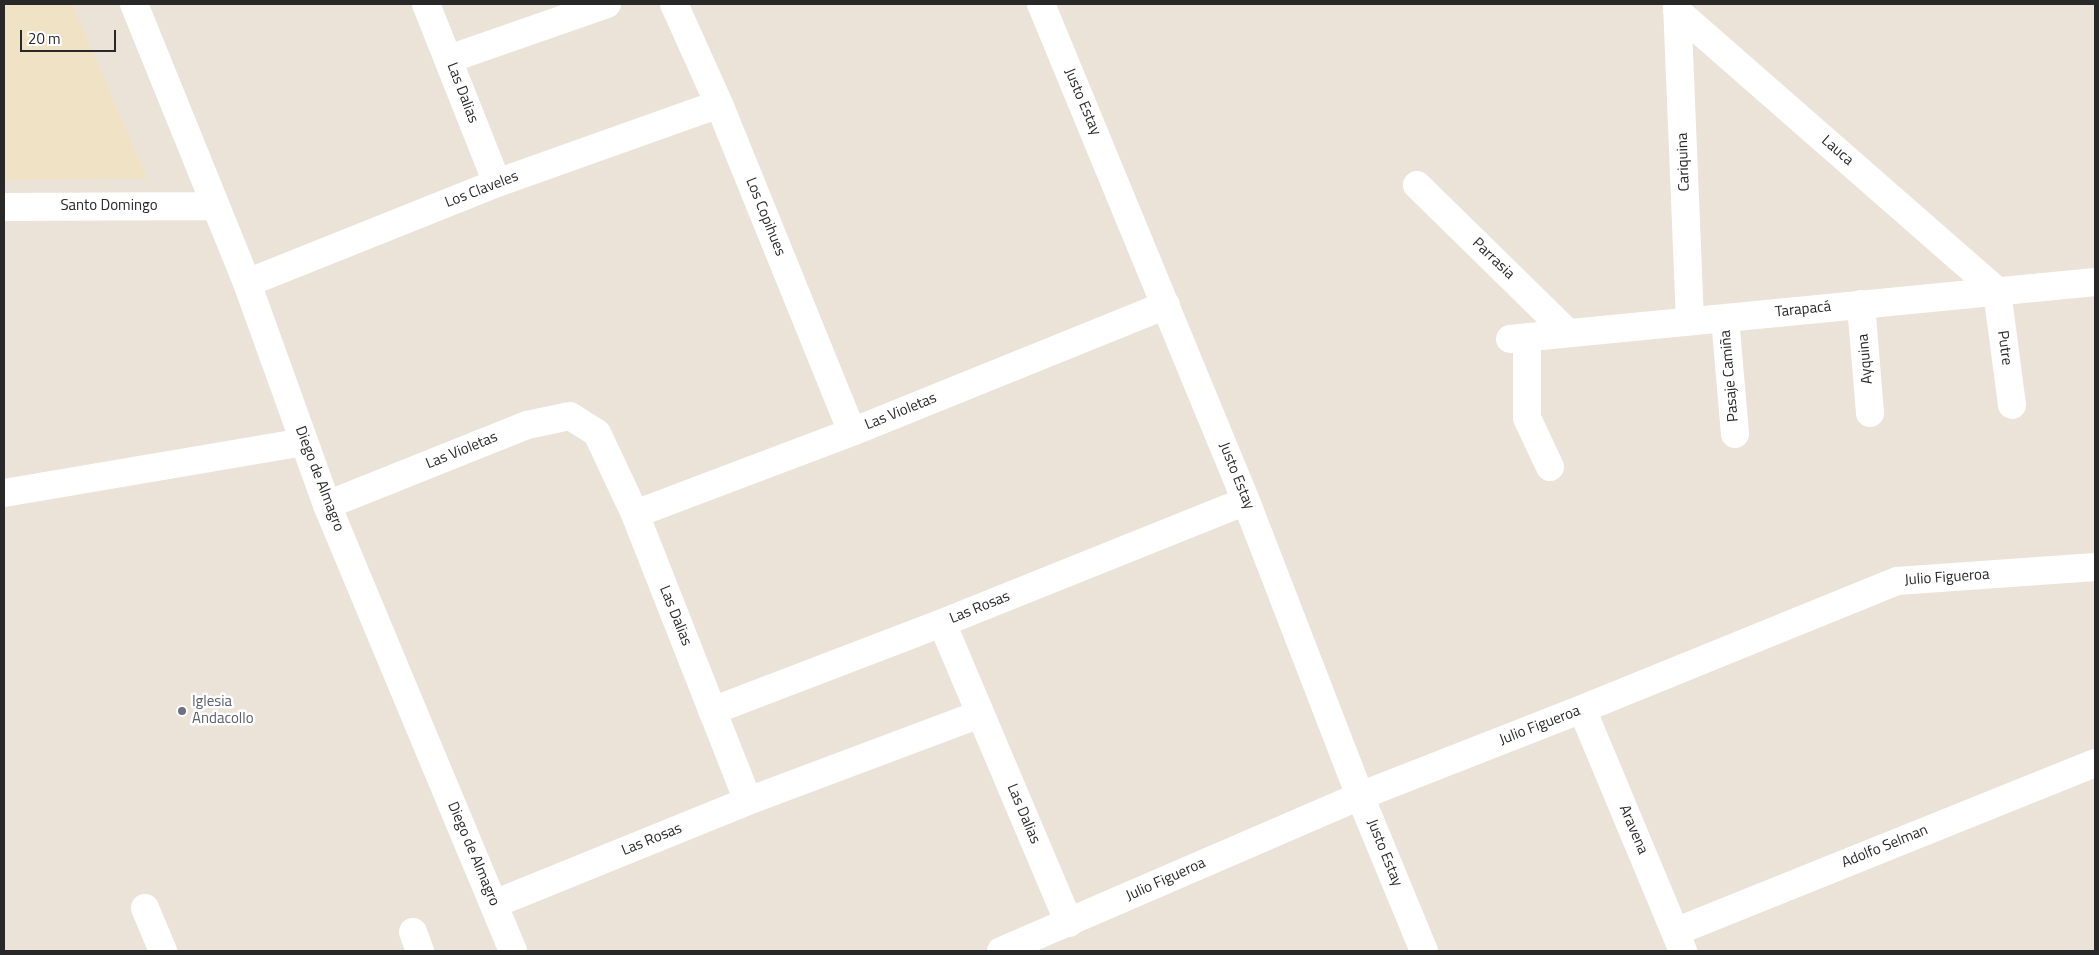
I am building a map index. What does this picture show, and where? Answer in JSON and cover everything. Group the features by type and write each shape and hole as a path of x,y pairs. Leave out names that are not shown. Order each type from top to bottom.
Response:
{"street":[{"name":"Diego de Almagro","path":"134,4 247,283 327,505 513,951"},
{"name":"Las Dalias","path":"426,4 497,183"},
{"path":"449,59 606,4"},
{"name":"Los Copihues","path":"674,4 719,104 852,432"},
{"name":"Justo Estay","path":"1041,4 1246,501 1360,796 1424,951"},
{"name":"Lauca","path":"1677,7 1996,291"},
{"name":"Cariquina","path":"1677,7 1690,321"},
{"name":"Los Claveles","path":"247,283 497,183 719,104"},
{"name":"Parrasia","path":"1417,185 1568,333"},
{"name":"Santo Domingo","path":"4,207 215,206"},
{"name":"Tarapacá","path":"1550,468 1527,418 1519,338 2095,282"},
{"name":"Putre","path":"1996,291 2012,405"},
{"name":"Ayquina","path":"1861,304 1870,413"},
{"name":"Las Violetas","path":"635,514 852,432 1166,305"},
{"name":"Pasaje Camiña","path":"1725,318 1735,434"},
{"name":"Las Violetas","path":"327,505 527,425 570,416 597,433"},
{"name":"Las Dalias","path":"597,433 635,514 748,801"},
{"path":"4,493 304,442"},
{"name":"Las Rosas","path":"712,711 942,624 1246,501"},
{"name":"Julio Figueroa","path":"1001,951 1360,796 1582,710 1897,581 2095,567"},
{"name":"Las Dalias","path":"942,624 1069,922"},
{"name":"Aravena","path":"1582,710 1679,942"},
{"name":"Las Rosas","path":"494,904 748,801 980,714"},
{"name":"Adolfo Selman","path":"1679,942 2095,763"},
{"path":"145,908 162,951"}],"shaded area":[{"path":"4,4 72,4 147,178 4,180"}],"place":[{"name":"Iglesia Andacollo","path":"182,711"}]}
